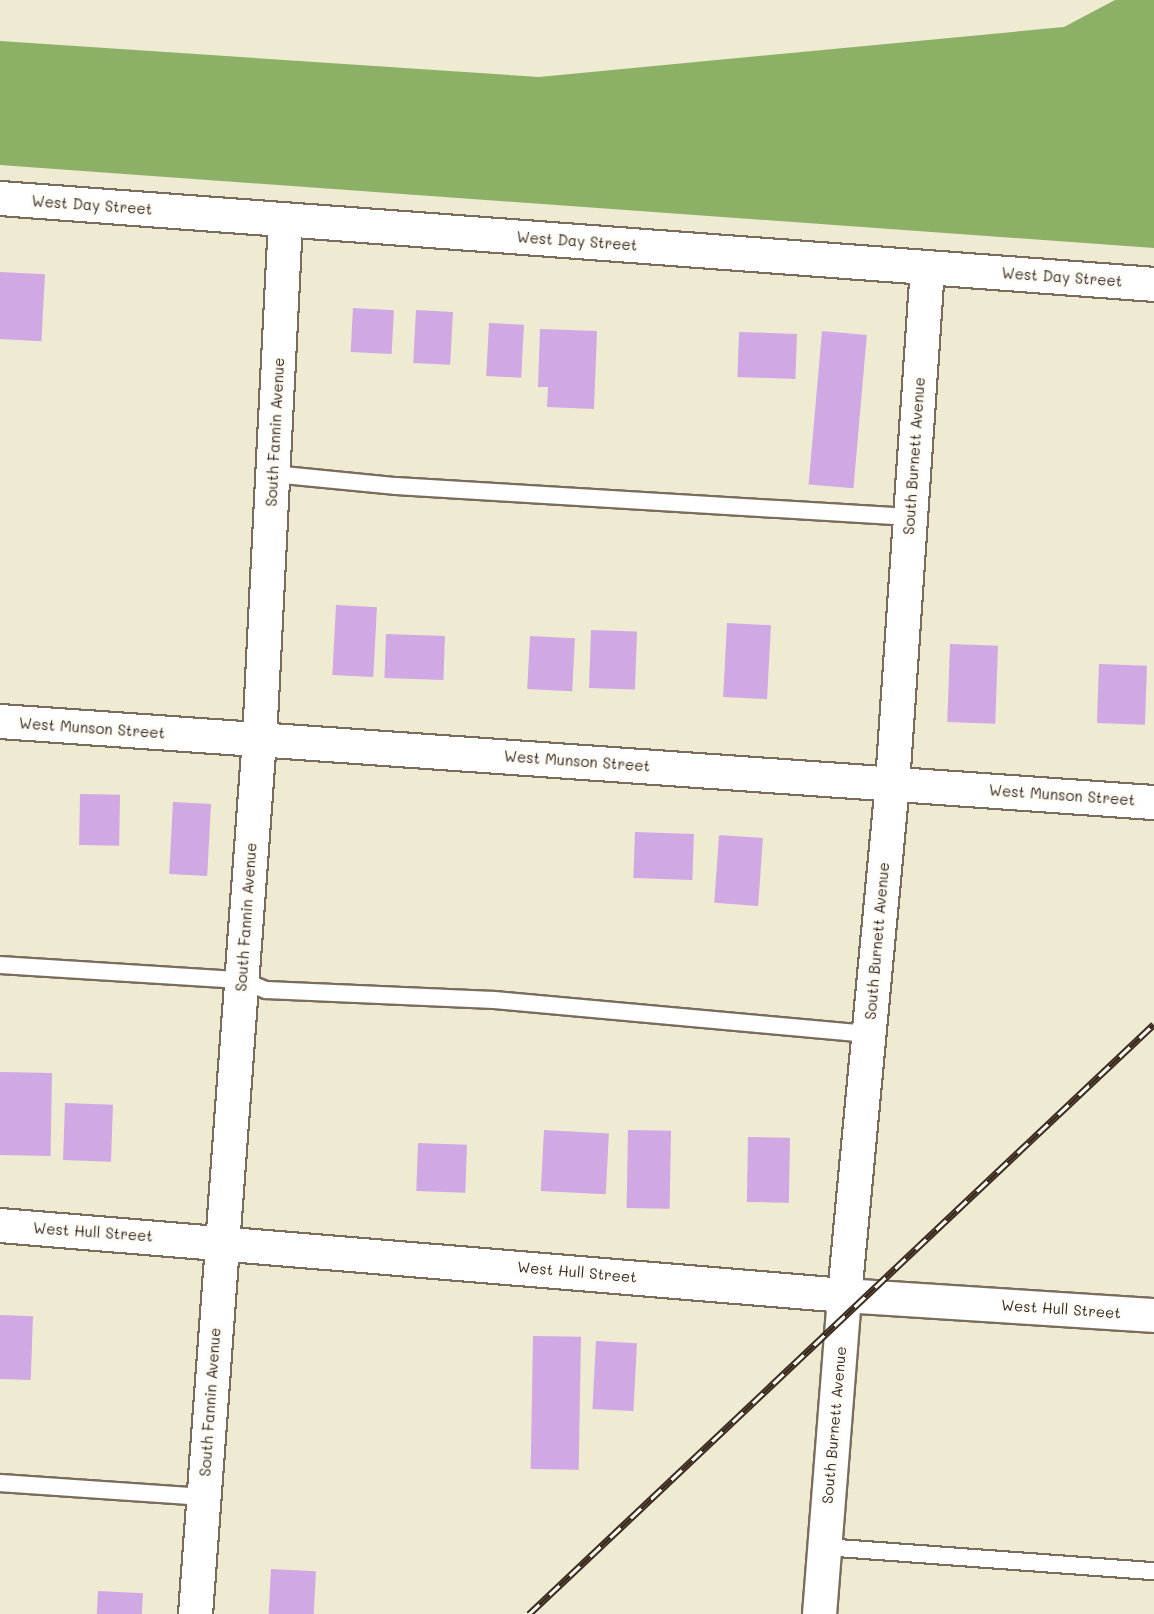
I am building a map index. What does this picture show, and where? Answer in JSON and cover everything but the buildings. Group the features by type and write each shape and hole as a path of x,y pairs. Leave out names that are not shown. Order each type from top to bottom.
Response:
{"street":[{"name":"West Day Street","path":"0,198 1154,284"},
{"name":"South Fannin Avenue","path":"195,1614 259,740 285,220"},
{"name":"South Burnett Avenue","path":"819,1614 844,1295 892,783 927,267"},
{"name":"West Munson Street","path":"0,721 1154,802"},
{"name":"West Hull Street","path":"0,1225 844,1295 1154,1315"}],"lane":[{"path":"273,474 396,486 910,517"},
{"path":"0,965 241,980 266,990 494,1000 868,1034"},
{"path":"0,1483 204,1497"},
{"path":"824,1546 1154,1571"}],"green space":[{"path":"1115,0 1154,0 1154,248 0,165 0,41 539,77 1064,27"}],"railway":[{"path":"529,1614 1154,1024"}]}
